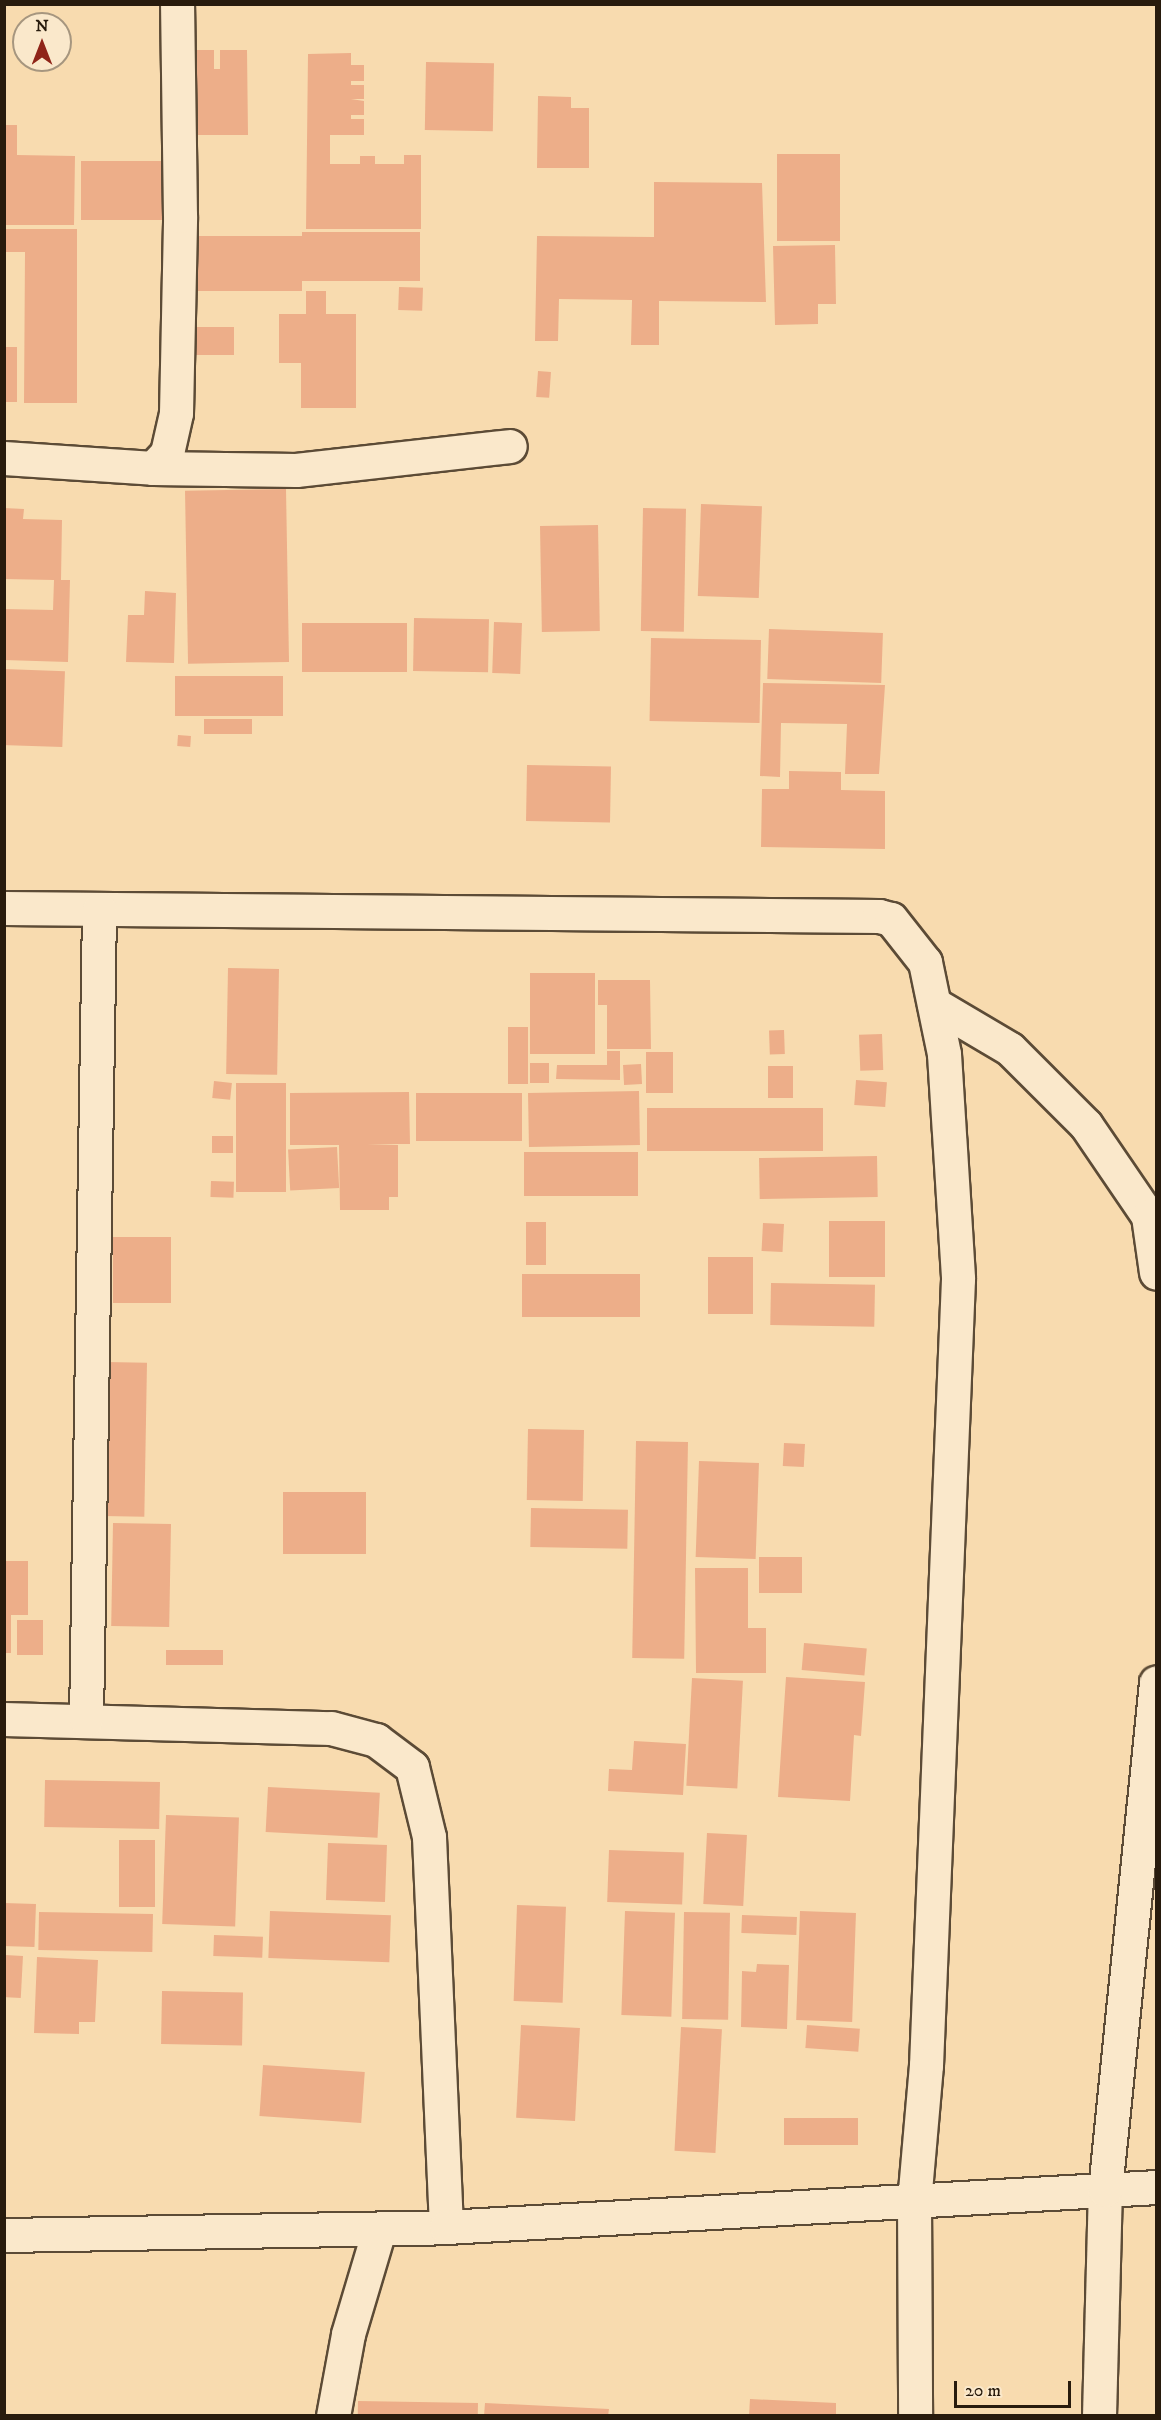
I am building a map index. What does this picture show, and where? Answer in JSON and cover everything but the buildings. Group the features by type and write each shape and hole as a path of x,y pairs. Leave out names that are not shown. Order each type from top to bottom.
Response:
{"street":[{"path":"153,468 167,453 176,413 180,216 177,4"},
{"path":"4,459 153,468 296,470 510,446"},
{"path":"4,908 879,916 899,927 925,962 944,1054 958,1279 926,2065 914,2201 915,2415"},
{"path":"86,1720 99,909"},
{"path":"934,1004 1010,1049 1086,1125 1148,1215 1156,1272"},
{"path":"1099,2415 1105,2190 1156,1683"},
{"path":"4,1719 331,1728 376,1740 412,1767 429,1837 446,2227"},
{"path":"12,2243 446,2227 1156,2187"},
{"path":"333,2415 348,2334 379,2230"}]}
